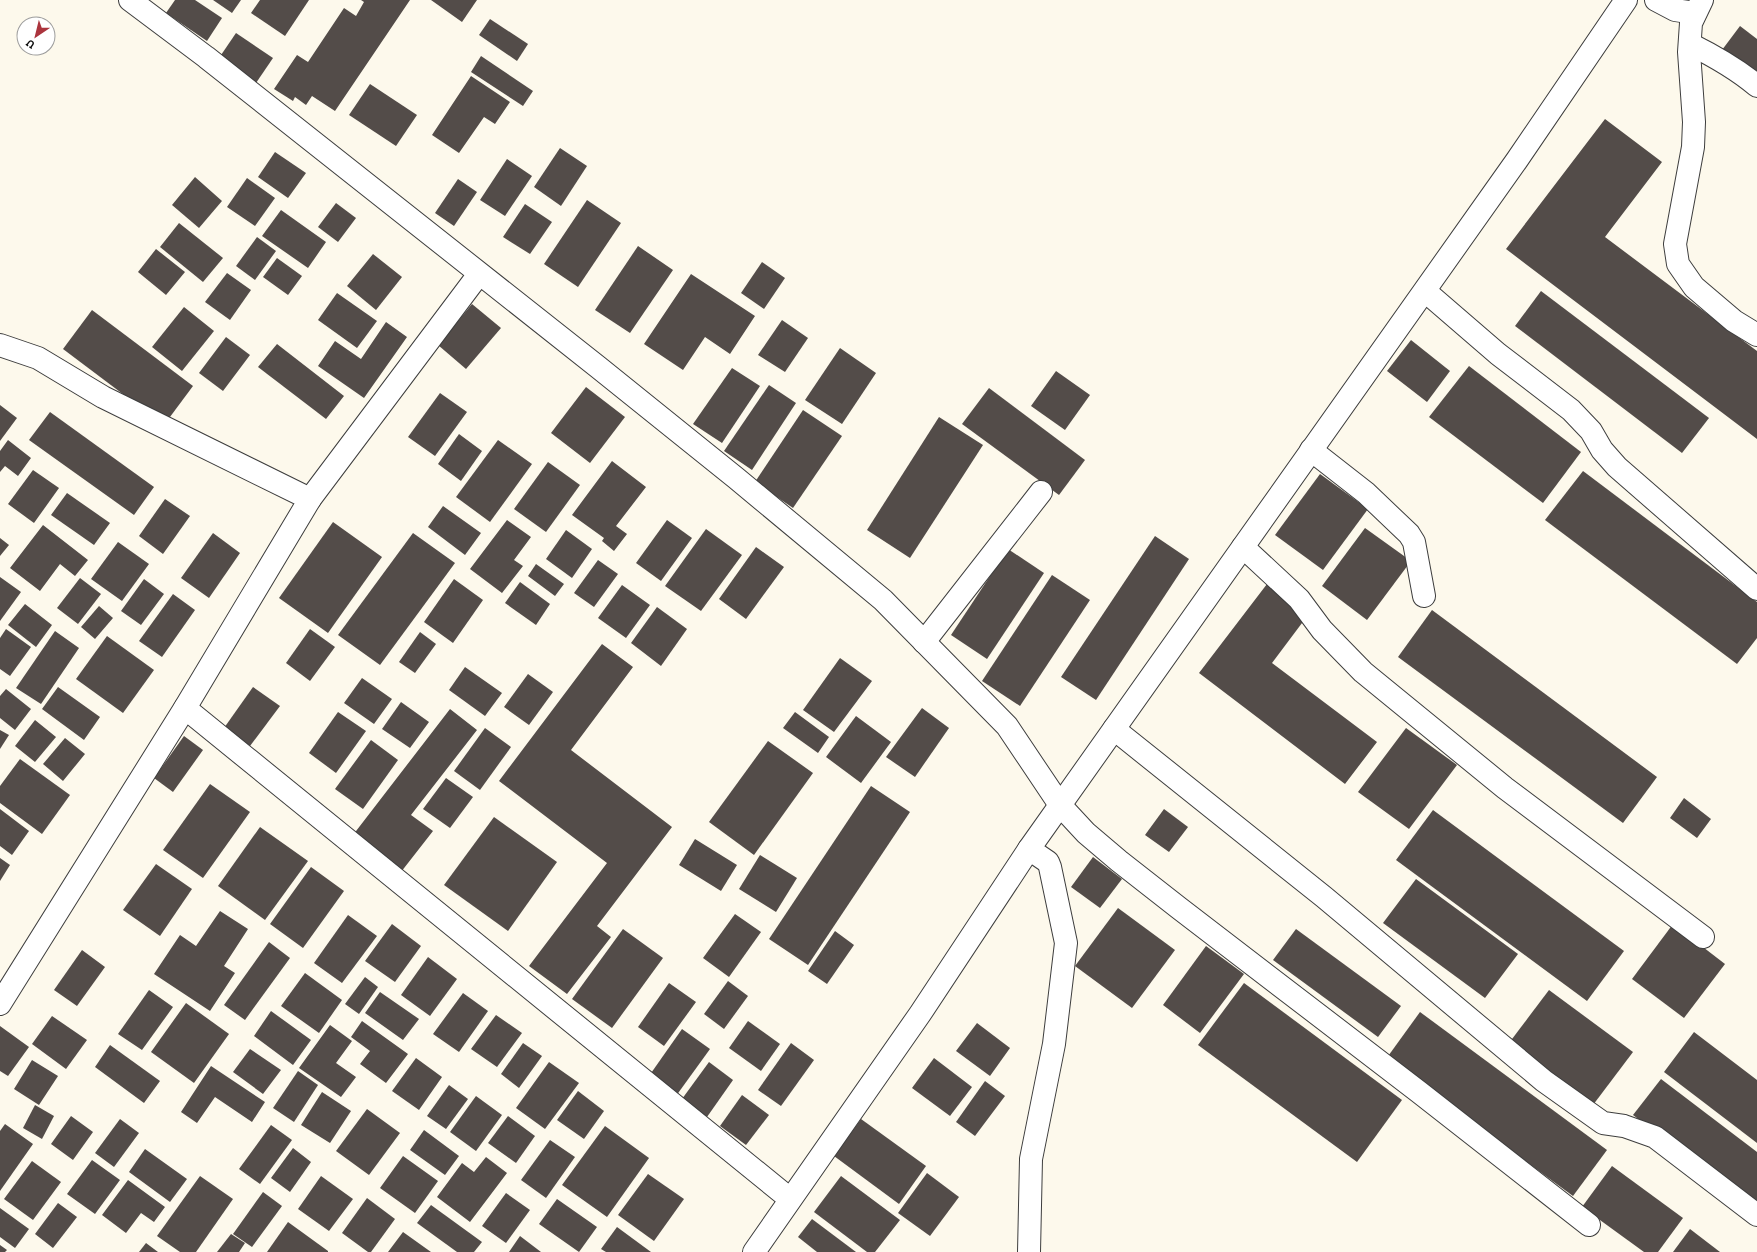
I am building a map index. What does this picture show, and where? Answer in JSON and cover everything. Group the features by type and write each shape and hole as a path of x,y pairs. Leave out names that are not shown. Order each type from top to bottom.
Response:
{"street":[{"path":"130,0 206,57 779,513 883,600 1006,726 1060,805 1086,833 1119,862 1590,1225"},
{"path":"754,1252 920,1014 1029,849 1425,291 1517,160 1626,0"},
{"path":"1656,0 1675,10 1699,7"},
{"path":"1699,7 1692,23 1690,44 1694,122 1692,147 1675,244 1678,264 1694,288 1734,321 1757,335"},
{"path":"1690,44 1718,58 1742,73 1757,86"},
{"path":"0,1004 186,708 310,499 479,274"},
{"path":"1425,291 1498,354 1571,410 1591,431 1602,450 1617,467 1757,589"},
{"path":"0,345 38,358 103,397 310,499"},
{"path":"1311,450 1366,493 1409,534 1414,542 1424,596"},
{"path":"924,642 1041,492"},
{"path":"1243,547 1299,599 1322,630 1364,672 1505,788 1703,937"},
{"path":"186,708 790,1199"},
{"path":"1114,729 1324,897 1544,1081 1603,1123 1624,1126 1654,1137 1757,1215"},
{"path":"1029,849 1048,862 1050,866 1066,943 1054,1044 1031,1159 1029,1252"}],"building":[{"path":"175,0 195,0 222,18 207,41 166,13"},
{"path":"213,0 241,0 232,13"},
{"path":"260,0 309,0 285,36 251,13"},
{"path":"361,0 410,0 335,111 312,96 306,105 295,97 293,101 274,89 297,55 308,62 344,8 356,16 364,2"},
{"path":"431,0 477,0 462,22"},
{"path":"490,19 528,44 517,61 479,35"},
{"path":"1740,26 1757,39 1757,76 1722,50"},
{"path":"236,33 273,58 256,83 219,58"},
{"path":"481,56 533,91 523,106 471,72"},
{"path":"471,76 510,102 495,124 484,117 459,153 432,135"},
{"path":"370,84 417,115 396,146 349,115"},
{"path":"1605,119 1662,162 1605,237 1757,351 1757,439 1506,249"},
{"path":"560,148 587,166 561,206 534,187"},
{"path":"275,152 306,173 288,198 258,177"},
{"path":"507,159 532,176 505,216 480,200"},
{"path":"195,177 222,201 199,228 172,205"},
{"path":"247,178 275,198 255,226 227,207"},
{"path":"458,179 477,192 454,226 435,213"},
{"path":"587,200 621,223 578,287 544,264"},
{"path":"336,203 356,218 338,242 318,227"},
{"path":"525,204 552,222 530,254 503,237"},
{"path":"281,210 326,242 308,268 262,236"},
{"path":"179,223 223,258 203,282 160,247"},
{"path":"257,237 276,251 255,280 236,266"},
{"path":"638,246 673,270 630,333 595,310"},
{"path":"156,249 185,272 166,295 138,272"},
{"path":"373,254 402,277 376,310 347,286"},
{"path":"277,258 302,276 288,295 263,277"},
{"path":"762,262 785,278 764,309 741,293"},
{"path":"227,273 251,290 230,320 205,302"},
{"path":"691,274 755,316 730,354 705,337 683,370 644,344"},
{"path":"1541,291 1709,418 1682,453 1515,326"},
{"path":"337,293 377,321 357,348 318,320"},
{"path":"472,304 501,328 466,369 438,345"},
{"path":"184,307 214,331 182,371 152,347"},
{"path":"92,310 193,386 164,425 63,349"},
{"path":"782,320 808,338 785,372 758,355"},
{"path":"386,322 407,337 364,398 318,366 335,341 361,359"},
{"path":"226,337 250,355 223,391 199,373"},
{"path":"1411,340 1450,371 1427,402 1387,371"},
{"path":"277,344 344,396 326,419 258,367"},
{"path":"840,348 876,373 842,424 805,400"},
{"path":"1469,366 1581,452 1543,503 1429,417"},
{"path":"732,368 760,386 722,443 693,424"},
{"path":"1056,371 1090,395 1065,430 1031,406"},
{"path":"769,385 796,403 752,470 724,451"},
{"path":"586,387 625,417 590,463 551,433"},
{"path":"989,388 1085,460 1059,495 962,424"},
{"path":"440,393 467,412 435,456 408,437"},
{"path":"0,405 17,418 0,441"},
{"path":"803,410 842,436 793,508 755,482"},
{"path":"50,412 154,487 134,515 29,440"},
{"path":"939,417 983,445 910,558 867,530"},
{"path":"459,434 482,451 461,481 438,464"},
{"path":"8,440 31,458 18,476 5,466 0,472 0,451"},
{"path":"498,440 532,464 490,522 456,497"},
{"path":"612,461 646,487 616,526 627,534 614,551 602,541 604,538 572,515"},
{"path":"548,462 580,485 546,532 514,509"},
{"path":"33,470 59,488 34,523 8,504"},
{"path":"1583,471 1757,602 1757,638 1737,664 1545,520"},
{"path":"1320,474 1368,509 1323,570 1275,535"},
{"path":"67,493 110,523 94,545 51,515"},
{"path":"165,499 190,516 163,554 139,536"},
{"path":"443,506 481,533 465,555 428,527"},
{"path":"507,520 531,537 514,560 523,566 502,593 470,569"},
{"path":"667,520 692,538 661,581 636,563"},
{"path":"333,522 382,557 328,633 279,598"},
{"path":"43,525 88,560 75,576 60,564 40,591 10,568"},
{"path":"1365,528 1411,561 1367,620 1322,586"},
{"path":"706,529 742,555 701,611 665,586"},
{"path":"566,530 592,549 572,578 546,559"},
{"path":"213,533 240,553 209,598 181,578"},
{"path":"413,533 455,563 380,665 338,635"},
{"path":"1155,536 1189,559 1096,700 1061,677"},
{"path":"0,538 9,545 0,556"},
{"path":"118,542 149,564 122,601 91,579"},
{"path":"756,547 784,567 746,619 719,599"},
{"path":"1008,549 1044,573 987,659 951,635"},
{"path":"598,560 618,574 594,607 574,593"},
{"path":"536,564 564,584 555,596 528,576"},
{"path":"1052,575 1090,600 1020,706 982,681"},
{"path":"0,577 21,592 0,621"},
{"path":"80,578 101,594 78,624 57,608"},
{"path":"144,579 164,594 141,625 121,611"},
{"path":"454,579 483,600 453,643 424,622"},
{"path":"520,582 550,604 536,625 505,603"},
{"path":"1267,584 1308,615 1272,663 1377,742 1345,784 1199,673"},
{"path":"622,585 650,605 626,638 598,618"},
{"path":"173,594 195,610 162,657 139,641"},
{"path":"25,604 52,625 36,647 8,625"},
{"path":"99,606 113,618 95,639 81,627"},
{"path":"657,607 687,629 661,666 631,643"},
{"path":"1432,610 1657,777 1623,823 1398,657"},
{"path":"6,629 31,647 10,676 0,669 0,638"},
{"path":"310,629 335,647 310,681 286,663"},
{"path":"55,631 79,648 41,704 16,688"},
{"path":"420,632 436,644 415,673 399,662"},
{"path":"107,636 154,670 123,713 76,679"},
{"path":"602,644 633,667 571,750 672,827 597,926 611,937 567,994 529,966 607,863 499,781"},
{"path":"840,658 872,681 834,732 803,710"},
{"path":"465,667 502,693 485,716 449,690"},
{"path":"528,674 553,692 529,725 504,707"},
{"path":"362,678 392,699 374,724 344,703"},
{"path":"58,687 100,717 84,740 42,709"},
{"path":"253,687 280,706 250,746 224,728"},
{"path":"6,689 31,709 15,730 0,718 0,696"},
{"path":"401,702 429,722 410,748 382,729"},
{"path":"922,708 949,728 915,777 886,757"},
{"path":"450,709 477,730 411,815 433,831 401,872 353,835"},
{"path":"338,712 366,731 336,773 309,753"},
{"path":"795,712 829,737 818,753 783,728"},
{"path":"856,716 891,742 861,783 826,757"},
{"path":"35,720 56,737 35,762 15,746"},
{"path":"485,728 511,747 480,790 454,771"},
{"path":"1406,728 1457,765 1409,829 1358,792"},
{"path":"0,730 9,735 0,749"},
{"path":"184,736 203,750 173,792 154,778"},
{"path":"65,738 85,754 63,781 43,764"},
{"path":"371,740 398,760 363,809 335,789"},
{"path":"768,741 813,773 754,855 709,822"},
{"path":"20,759 70,795 42,834 0,803 0,786"},
{"path":"446,778 473,797 450,828 423,809"},
{"path":"210,784 250,812 203,878 163,850"},
{"path":"871,786 910,812 808,965 769,939"},
{"path":"1684,798 1711,819 1697,838 1670,818"},
{"path":"0,809 29,831 12,855 0,846"},
{"path":"1164,809 1188,827 1169,852 1145,835"},
{"path":"1433,810 1624,951 1587,1001 1396,860"},
{"path":"494,817 557,862 508,931 444,885"},
{"path":"260,827 308,861 265,920 218,886"},
{"path":"695,839 737,865 721,891 679,865"},
{"path":"760,855 797,878 776,912 739,889"},
{"path":"1093,857 1122,879 1100,908 1071,887"},
{"path":"0,858 10,865 0,881"},
{"path":"156,864 192,889 160,936 123,910"},
{"path":"311,867 344,891 303,948 270,924"},
{"path":"1416,879 1518,954 1485,998 1383,923"},
{"path":"1118,908 1175,950 1132,1008 1075,966"},
{"path":"220,911 248,929 224,966 235,973 210,1011 154,974 180,935 196,946"},
{"path":"735,914 761,932 729,977 703,958"},
{"path":"348,915 377,936 342,983 314,963"},
{"path":"392,924 421,946 395,982 365,961"},
{"path":"1673,924 1725,964 1684,1018 1632,979"},
{"path":"623,929 663,958 612,1028 572,999"},
{"path":"1296,929 1401,1006 1378,1037 1273,960"},
{"path":"835,931 854,945 827,984 808,971"},
{"path":"269,942 290,958 245,1020 224,1005"},
{"path":"1206,946 1244,974 1200,1033 1163,1005"},
{"path":"82,950 105,967 77,1006 54,990"},
{"path":"428,957 457,979 430,1016 401,995"},
{"path":"305,973 342,1000 319,1033 281,1006"},
{"path":"365,977 378,987 359,1014 345,1004"},
{"path":"728,981 748,996 724,1029 704,1014"},
{"path":"669,983 696,1002 664,1046 638,1027"},
{"path":"1244,983 1402,1100 1357,1162 1198,1045"},
{"path":"149,990 173,1007 142,1050 118,1034"},
{"path":"1549,990 1633,1052 1593,1105 1509,1043"},
{"path":"380,992 419,1019 403,1040 365,1013"},
{"path":"463,993 488,1011 459,1052 433,1034"},
{"path":"186,1003 229,1034 194,1083 151,1052"},
{"path":"271,1011 311,1040 293,1065 254,1036"},
{"path":"1420,1012 1607,1150 1573,1196 1386,1059"},
{"path":"496,1015 522,1033 497,1067 471,1049"},
{"path":"52,1016 87,1040 66,1069 32,1044"},
{"path":"362,1021 408,1054 386,1083 360,1064 370,1051 351,1037"},
{"path":"748,1021 780,1044 761,1071 729,1048"},
{"path":"977,1023 1010,1048 990,1076 956,1051"},
{"path":"330,1025 352,1041 336,1063 356,1077 341,1097 299,1068"},
{"path":"0,1026 29,1047 8,1076 0,1071"},
{"path":"682,1029 710,1049 676,1096 649,1076"},
{"path":"1694,1032 1757,1080 1757,1143 1664,1072"},
{"path":"523,1043 542,1056 519,1088 501,1074"},
{"path":"791,1043 814,1060 781,1106 758,1090"},
{"path":"110,1045 160,1081 144,1103 95,1067"},
{"path":"250,1049 281,1070 263,1094 233,1072"},
{"path":"416,1058 442,1077 419,1110 392,1091"},
{"path":"934,1058 972,1087 950,1116 912,1088"},
{"path":"32,1060 58,1076 39,1105 14,1089"},
{"path":"549,1062 579,1083 545,1129 516,1108"},
{"path":"709,1062 733,1080 707,1117 682,1099"},
{"path":"211,1066 265,1102 252,1122 215,1097 197,1123 181,1112"},
{"path":"298,1071 318,1085 294,1122 273,1108"},
{"path":"1661,1079 1757,1152 1757,1209 1633,1115"},
{"path":"985,1081 1005,1096 975,1136 956,1122"},
{"path":"449,1085 468,1099 446,1129 427,1116"},
{"path":"578,1091 604,1111 584,1139 557,1120"},
{"path":"322,1092 351,1111 330,1143 301,1125"},
{"path":"742,1095 769,1115 746,1145 720,1126"},
{"path":"476,1096 502,1115 476,1151 450,1132"},
{"path":"35,1105 54,1116 42,1139 23,1128"},
{"path":"367,1109 400,1133 369,1175 336,1151"},
{"path":"71,1116 93,1132 73,1160 51,1144"},
{"path":"508,1116 535,1136 516,1163 488,1143"},
{"path":"120,1119 139,1133 114,1167 95,1153"},
{"path":"861,1119 926,1166 899,1204 834,1156"},
{"path":"5,1124 33,1144 0,1191 0,1131"},
{"path":"271,1125 292,1140 260,1184 239,1169"},
{"path":"605,1126 649,1158 607,1217 562,1185"},
{"path":"424,1130 459,1156 445,1175 410,1150"},
{"path":"550,1140 575,1157 546,1198 521,1180"},
{"path":"293,1148 311,1162 290,1192 271,1178"},
{"path":"145,1149 187,1179 170,1202 129,1172"},
{"path":"403,1156 438,1181 415,1213 380,1188"},
{"path":"486,1157 507,1173 470,1222 437,1197 462,1163 474,1172"},
{"path":"92,1160 120,1180 95,1214 67,1194"},
{"path":"32,1161 61,1182 33,1220 4,1199"},
{"path":"1612,1166 1683,1218 1658,1252 1644,1252 1582,1207"},
{"path":"927,1173 959,1197 930,1236 898,1213"},
{"path":"648,1174 684,1199 654,1241 618,1215"},
{"path":"200,1176 233,1199 196,1252 180,1252 157,1236"},
{"path":"321,1176 353,1199 329,1231 298,1209"},
{"path":"841,1176 900,1220 875,1252 867,1252 814,1212"},
{"path":"128,1180 165,1207 154,1222 141,1213 126,1233 102,1215"},
{"path":"263,1192 282,1206 252,1247 233,1234"},
{"path":"506,1193 530,1210 506,1243 482,1226"},
{"path":"367,1198 395,1219 371,1252 368,1252 342,1233"},
{"path":"557,1199 597,1227 579,1252 539,1224"},
{"path":"58,1203 77,1217 53,1248 35,1234"},
{"path":"431,1205 482,1242 474,1252 457,1252 417,1223"},
{"path":"0,1208 29,1229 15,1248 0,1237"},
{"path":"812,1219 856,1252 817,1252 798,1237"},
{"path":"288,1222 328,1251 328,1252 267,1252"},
{"path":"617,1227 651,1252 606,1252 601,1249"},
{"path":"1690,1229 1720,1252 1673,1252"},
{"path":"403,1232 431,1252 388,1252"},
{"path":"231,1234 245,1243 239,1252 217,1252"},
{"path":"520,1236 541,1252 509,1252"},
{"path":"146,1243 158,1252 139,1252"},
{"path":"0,1245 7,1250 5,1252 0,1252"}]}
